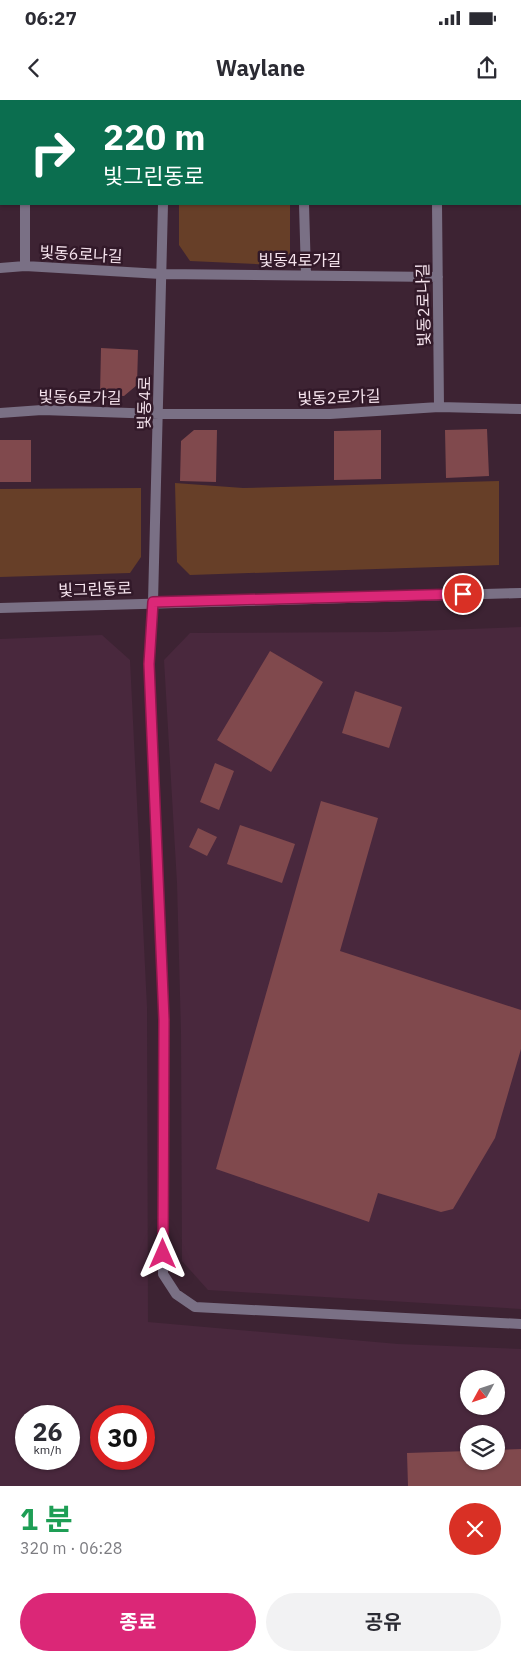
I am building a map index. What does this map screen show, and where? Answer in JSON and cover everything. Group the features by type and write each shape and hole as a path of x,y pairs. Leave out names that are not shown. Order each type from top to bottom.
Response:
{"street":[{"path":"25,205 25,266"},
{"name":"빛동4로","path":"163,205 153,602 149,664 164,1020 163,1274 176,1294 195,1307 521,1324"},
{"path":"304,205 306,274"},
{"name":"빛동2로나길","path":"438,205 439,407"},
{"name":"빛동6로나길","path":"0,268 25,266 161,274"},
{"name":"빛동4로가길","path":"161,274 306,274 438,277"},
{"name":"빛동2로가길","path":"158,414 330,414 439,407 521,408"},
{"name":"빛동6로가길","path":"0,413 42,410 158,414"},
{"name":"빛그린동로","path":"0,608 153,602 521,593"}],"shaded area":[{"path":"179,205 290,205 290,253 277,265 190,261 179,245"},
{"path":"499,481 499,565 190,575 177,562 175,483 243,488"},
{"path":"141,488 141,557 130,573 0,577 0,489"},
{"path":"521,627 521,1309 208,1290 182,1261 181,1033 177,883 164,660 190,633 389,632"},
{"path":"102,635 130,660 147,1007 148,1322 398,1344 521,1349 521,1486 0,1486 0,639"}],"building":[{"path":"101,348 138,350 137,385 124,396 100,395"},
{"path":"487,429 489,476 446,478 445,430"},
{"path":"194,430 217,430 216,482 180,481 181,441"},
{"path":"381,430 381,479 334,480 334,431"},
{"path":"0,440 31,440 31,482 0,482"},
{"path":"270,651 323,682 271,772 217,740"},
{"path":"355,691 402,707 389,748 342,733"},
{"path":"215,763 234,771 219,810 200,802"},
{"path":"321,801 378,818 340,951 521,1010 521,1049 495,1138 453,1209 441,1212 378,1193 369,1222 216,1169"},
{"path":"240,825 295,844 282,883 227,864"},
{"path":"198,828 217,837 207,856 189,847"},
{"path":"521,1449 521,1486 408,1486 407,1453 460,1451 460,1470 505,1470 505,1450"}],"route":[{"path":"163,1254 164,1020 149,664 153,602 463,594"}]}
